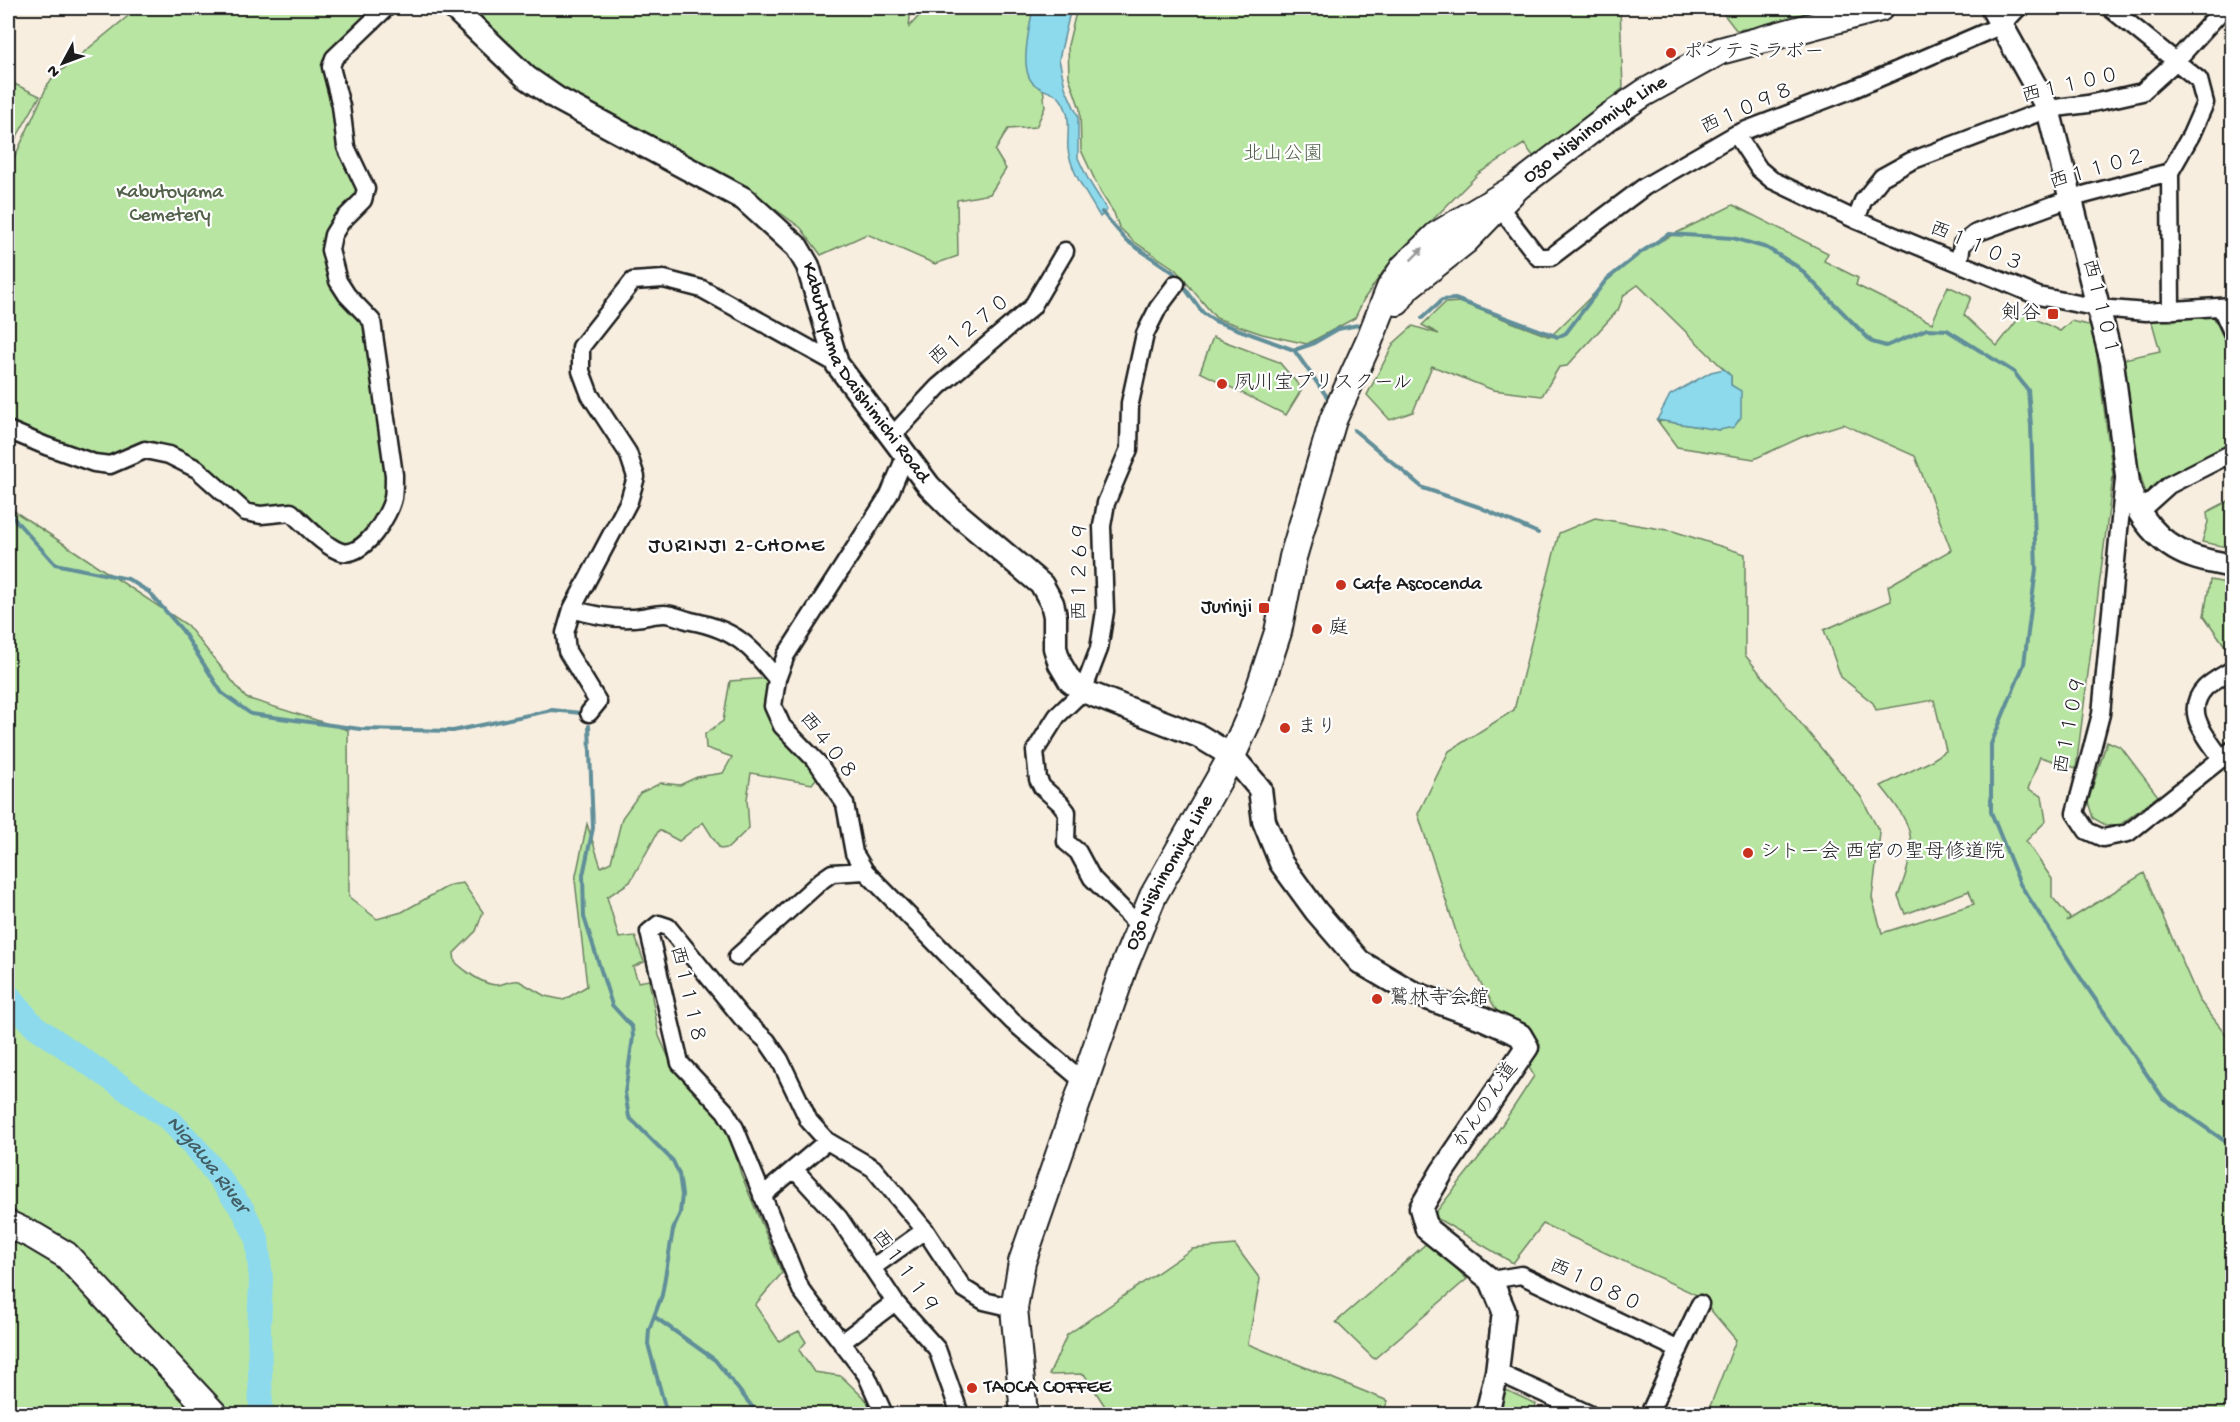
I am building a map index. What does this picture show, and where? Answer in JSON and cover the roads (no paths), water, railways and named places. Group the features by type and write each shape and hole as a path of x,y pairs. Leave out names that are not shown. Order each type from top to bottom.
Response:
{"main road":[{"name":"Ozo Nishinomiya Line","path":"1024,1414 1014,1308 1022,1262 1125,964 1140,927 1154,896 1232,756 1251,714 1278,632 1293,557 1333,420 1390,288 1404,267 1437,235 1496,203 1607,118 1644,93 1720,51 1880,8"},
{"path":"8,1224 66,1255 214,1414"}],"street":[{"path":"8,430 94,463 110,465 145,450 169,455 197,469 245,512 261,515 291,512 329,545 343,552 355,550 371,538 386,517 393,499 394,475 372,321 347,295 338,281 330,250 333,235 341,222 363,200 366,189 346,147 332,67 334,58 387,8"},
{"name":"Kabutoyama Daishimichi Road","path":"454,8 526,77 558,99 744,199 797,247 808,266 837,364 929,486 953,510 1042,585 1052,603 1055,616 1055,648 1060,664 1070,681 1083,691 1199,736 1232,756"},
{"name":"西１０９８","path":"1496,203 1538,257 1551,256 1644,187 1736,134 1851,90 1997,16 2019,8"},
{"path":"2110,8 2199,80 2205,103 2191,135 2170,172"},
{"name":"西１１００","path":"1856,220 1863,201 1882,177 1896,168 2048,109 2088,104 2142,92 2175,62 2224,8"},
{"name":"西１１０１","path":"1997,16 2048,109 2112,362 2130,494 2139,512 2161,538 2180,552 2232,566"},
{"name":"西１１０３","path":"1736,134 1765,176 1856,220 2038,297 2099,308 2146,312 2227,307"},
{"name":"西１１０２","path":"1959,263 1962,244 1976,233 2072,198 2170,172 2171,311"},
{"name":"西１２７０","path":"892,436 938,387 1032,307 1065,251"},
{"path":"589,713 598,702 567,651 565,633 572,609 629,501 636,477 628,453 590,395 581,371 580,347 633,281 664,279 702,289 837,364"},
{"name":"西１２６９","path":"1083,691 1099,649 1105,611 1102,526 1106,502 1129,449 1130,403 1145,334 1158,308 1176,284"},
{"path":"2227,307 2232,332"},
{"path":"2139,512 2169,486 2232,453"},
{"name":"西４０８","path":"906,455 889,495 786,655 777,679 773,706 782,726 818,764 845,804 854,854 865,871 1012,1021 1084,1082"},
{"name":"西１１０９","path":"2125,463 2100,714 2075,813 2087,831 2103,838 2128,832 2227,754"},
{"path":"572,609 608,618 666,614 707,623 727,631 754,652 777,679"},
{"path":"2227,754 2196,720 2194,706 2205,688 2232,670"},
{"path":"1083,691 1057,717 1035,751 1038,779 1042,788 1067,812 1066,842 1078,852 1092,878 1140,927"},
{"name":"かんのん道","path":"1232,756 1260,789 1264,821 1281,863 1316,911 1360,962 1411,992 1482,1018 1520,1035 1527,1047 1442,1172 1421,1208 1427,1229 1491,1280 1504,1311 1497,1372 1487,1414"},
{"path":"736,957 832,873 865,871"},
{"name":"西１１１８","path":"884,1414 866,1374 801,1290 735,1128 725,1111 680,1063 649,932 659,924 668,927 742,1018 767,1041 780,1060 809,1120 827,1141 873,1168 925,1230 963,1288 984,1301 1014,1308"},
{"path":"762,1196 827,1141"},
{"name":"西１１１９","path":"794,1169 839,1218 895,1302 937,1349 960,1414"},
{"path":"872,1268 925,1230"},
{"name":"西１０８０","path":"1491,1280 1521,1275 1679,1350"},
{"path":"842,1342 895,1302"},
{"path":"1649,1414 1700,1304"},
{"path":"1497,1372 1589,1414"}],"water":[{"path":"1033,8 1071,8 1059,59 1065,87 1078,116 1078,158 1107,210 1100,217 1081,185 1070,159 1068,117 1061,99 1040,88 1029,78 1026,48"},
{"path":"1724,369 1731,376 1731,385 1741,391 1741,417 1734,427 1719,430 1657,420 1670,395 1711,372"}],"waterway":[{"path":"1102,212 1127,241 1173,272 1203,313 1215,321 1294,350 1330,401"},
{"path":"1422,318 1442,300 1455,299 1558,337 1566,333 1606,280 1669,234 1733,238 1767,248 1798,267 1872,342 1886,346 1927,329 1947,330 2014,372 2028,390 2036,569 2024,664 1991,744 1991,812 2020,884 2163,1098 2232,1146"},
{"path":"1294,350 1312,344 1338,329 1358,325"},
{"path":"1354,430 1423,488 1479,507 1538,533"},
{"path":"8,512 55,564 128,579 149,592 182,630 222,693 251,714 360,729 453,731 552,710 581,713"},
{"path":"589,726 593,828 583,875 584,917 612,1005 632,1027 633,1037 625,1093 629,1117 673,1161 679,1174 682,1195 680,1213 673,1230 662,1295 649,1330 648,1344 667,1414"},
{"name":"Nigawa River","path":"8,995 33,1025 170,1120 201,1154 243,1210 257,1238 261,1280 259,1328 261,1414"},
{"path":"655,1317 715,1360 758,1414"}],"place":[{"name":"ポンテミラボー","path":"1671,53"},
{"name":"剣谷","path":"2053,314"},
{"name":"夙川宝プリスクール","path":"1222,384"},
{"name":"Cafe Ascocenda","path":"1341,585"},
{"name":"Jurinji","path":"1264,608"},
{"name":"庭","path":"1317,629"},
{"name":"まり","path":"1285,728"},
{"name":"シトー会 西宮の聖母修道院","path":"1748,853"},
{"name":"鷲林寺会館","path":"1377,999"},
{"name":"TAOCA COFFEE","path":"972,1388"}],"district":[{"name":"JURINJI 2-CHOME","path":"737,547"}],"park label":[{"name":"北山公園","path":"1283,155"},
{"name":"Kabutoyama Cemetery","path":"170,204"}]}
